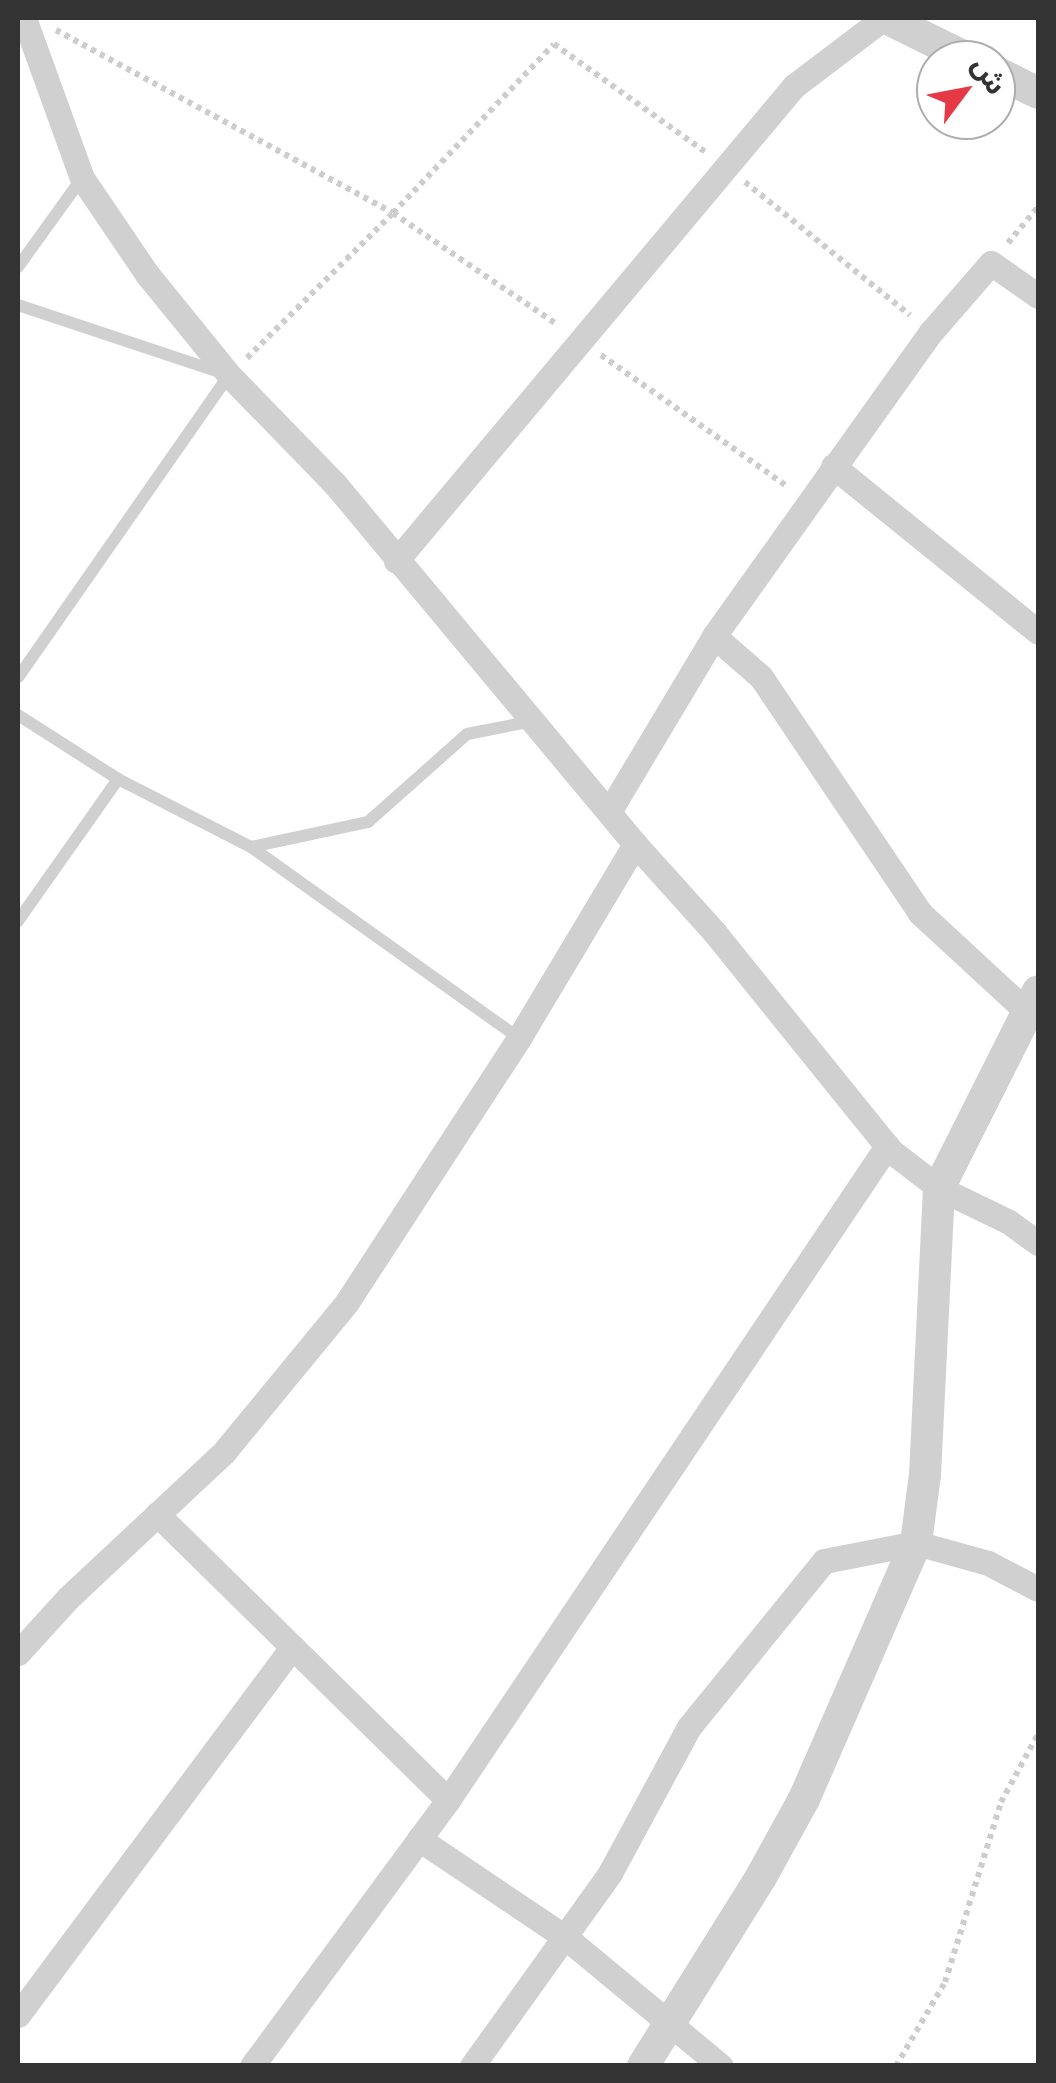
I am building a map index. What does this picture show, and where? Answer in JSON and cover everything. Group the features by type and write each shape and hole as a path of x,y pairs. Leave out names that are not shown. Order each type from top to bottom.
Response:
{"street":[{"path":"24,18 82,178 147,274 229,375 335,484 635,844 715,933 886,1146 939,1188 1009,1222 1038,1243"},
{"path":"396,561 794,86 885,18 931,40"},
{"path":"610,810 714,636 931,332 991,263 1038,296"},
{"path":"833,466 1038,632"},
{"path":"643,2066 762,1877 804,1800 916,1543 925,1475 939,1188 1032,1001 920,913 761,677 714,636"},
{"path":"18,1653 224,1452 346,1302 520,1038 635,844"},
{"path":"252,2066 448,1800 886,1146"},
{"path":"158,1514 448,1800"},
{"path":"472,2066 610,1872 688,1727 824,1561 916,1543 988,1563 1038,1589"},
{"path":"18,2014 292,1646"},
{"path":"419,1839 565,1937 720,2066"}],"lane":[{"path":"18,268 82,178"},
{"path":"18,305 229,375 18,676"},
{"path":"18,715 118,780 250,847 520,1038"},
{"path":"250,847 368,822 466,734 533,721"},
{"path":"18,922 118,780"}],"path":[{"path":"50,27 393,213 808,500"},
{"path":"229,375 393,213 554,44 726,167 931,332"},
{"path":"991,263 1038,207"},
{"path":"896,2066 945,1982 1002,1802 1038,1734"}]}
